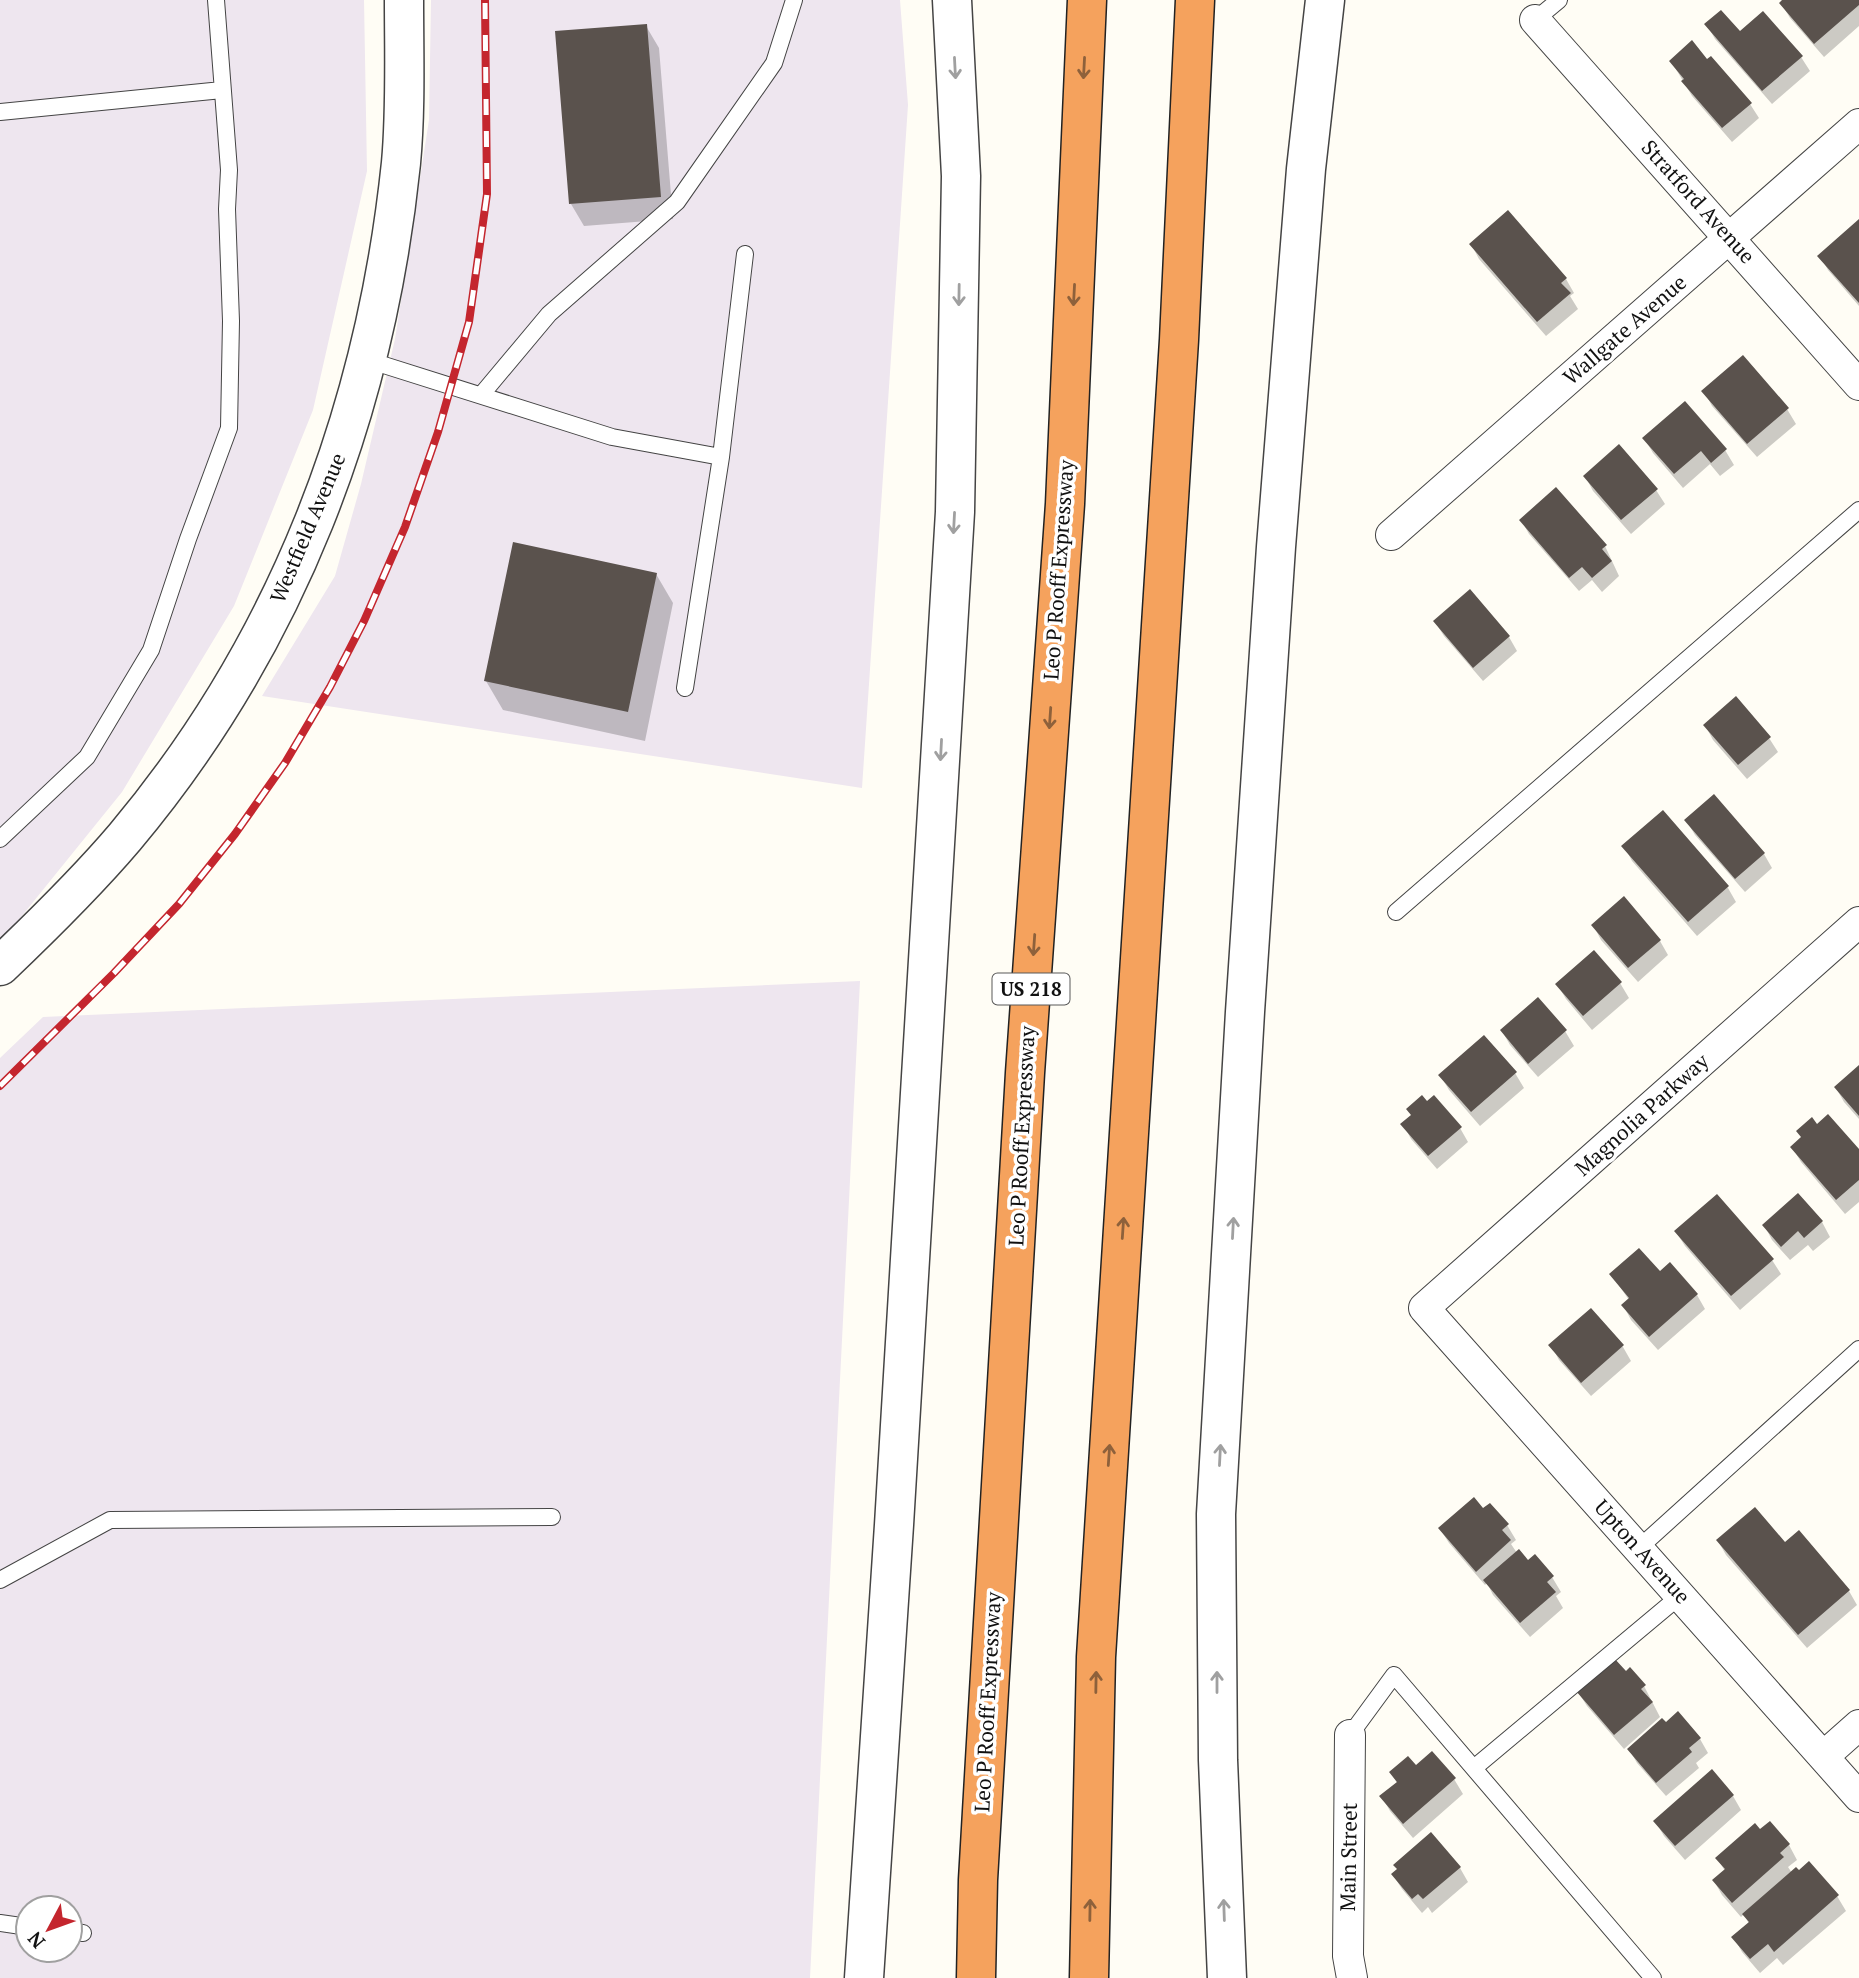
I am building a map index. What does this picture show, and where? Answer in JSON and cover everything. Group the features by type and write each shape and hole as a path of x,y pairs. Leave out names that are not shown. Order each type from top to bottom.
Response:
{"highway":[{"name":"Leo P Rooff Expressway","path":"976,1978 978,1880 1025,1073 1065,504 1087,0"},
{"path":"1088,1978 1096,1657 1179,340 1195,0"}],"street":[{"name":"Westfield Avenue","path":"0,966 63,906 125,837 181,764 233,686 277,605 315,520 347,433 368,360 390,252 401,160 404,0"},
{"path":"863,1978 955,512 961,176 952,0"},
{"path":"1227,1978 1218,1760 1216,1514 1245,1012 1276,547 1306,169 1325,0"},
{"name":"Stratford Avenue","path":"1535,20 1859,385"},
{"name":"Wallgate Avenue","path":"1391,535 1859,124"},
{"name":"Magnolia Parkway","path":"1424,1308 1859,922"},
{"name":"Upton Avenue","path":"1424,1308 1859,1797"},
{"path":"1824,1756 1859,1725"},
{"name":"Main Street","path":"1350,1735 1348,1956 1352,1978"}],"lane":[{"path":"0,839 87,757 151,650 229,428 229,170 216,0"},
{"path":"482,394 549,314 677,202 774,63 794,0"},
{"path":"1535,20 1559,0"},
{"path":"0,112 222,90"},
{"path":"685,688 721,457 745,254"},
{"path":"368,360 611,437 721,457"},
{"path":"1396,912 1859,510"},
{"path":"1639,1548 1859,1349"},
{"path":"0,1580 110,1520 552,1517"},
{"path":"1474,1768 1681,1595"},
{"path":"1350,1735 1394,1675 1653,1978"}],"shaded area":[{"path":"0,0 364,0 367,171 313,410 234,606 122,792 0,943"},
{"path":"431,0 900,0 908,105 862,788 262,696 335,576 361,484 395,339 429,120"},
{"path":"860,981 810,1978 0,1978 0,1058 43,1017"}],"building":[{"path":"1782,0 1859,0 1859,5 1814,44 1779,3"},
{"path":"1721,10 1740,31 1763,11 1803,56 1762,91 1704,24"},
{"path":"647,24 661,197 569,204 555,31"},
{"path":"1692,40 1707,59 1711,56 1752,103 1722,128 1681,81 1684,79 1669,61"},
{"path":"1508,210 1567,278 1561,283 1571,293 1537,322 1469,244"},
{"path":"1859,219 1859,303 1817,256"},
{"path":"1743,355 1789,408 1747,444 1701,391"},
{"path":"1685,401 1727,449 1711,463 1701,451 1674,474 1642,438"},
{"path":"1619,444 1658,489 1621,520 1583,476"},
{"path":"1556,487 1607,545 1602,549 1612,561 1592,578 1582,567 1569,578 1519,520"},
{"path":"513,542 657,573 628,712 484,681"},
{"path":"1470,589 1510,636 1473,668 1433,621"},
{"path":"1736,696 1771,737 1738,765 1703,725"},
{"path":"1714,794 1765,853 1735,879 1684,820"},
{"path":"1663,810 1729,886 1688,922 1621,846"},
{"path":"1624,896 1661,940 1628,968 1591,925"},
{"path":"1594,950 1622,982 1583,1016 1555,984"},
{"path":"1538,997 1567,1030 1528,1064 1500,1030"},
{"path":"1484,1035 1517,1072 1471,1112 1438,1075"},
{"path":"1859,1065 1859,1116 1834,1087"},
{"path":"1422,1095 1427,1101 1434,1095 1462,1127 1428,1156 1400,1124 1411,1115 1406,1109"},
{"path":"1828,1114 1859,1149 1859,1180 1836,1200 1790,1147 1801,1137 1796,1131 1812,1117 1817,1124"},
{"path":"1798,1193 1823,1221 1804,1238 1798,1231 1781,1247 1762,1225"},
{"path":"1717,1194 1774,1259 1731,1296 1674,1231"},
{"path":"1639,1248 1660,1271 1670,1262 1698,1294 1649,1337 1621,1305 1629,1298 1609,1274"},
{"path":"1591,1308 1624,1345 1581,1383 1548,1345"},
{"path":"1474,1497 1483,1508 1490,1503 1509,1524 1502,1530 1511,1540 1476,1572 1438,1528"},
{"path":"1755,1507 1785,1542 1799,1530 1850,1590 1798,1635 1716,1540"},
{"path":"1519,1549 1528,1560 1535,1554 1554,1576 1547,1582 1556,1592 1520,1623 1483,1580"},
{"path":"1614,1658 1626,1671 1630,1667 1646,1685 1641,1689 1653,1702 1614,1735 1576,1691"},
{"path":"1678,1711 1701,1738 1689,1748 1692,1752 1656,1783 1627,1749 1662,1718 1666,1722"},
{"path":"1432,1751 1456,1778 1403,1824 1379,1796 1397,1782 1389,1772 1408,1756 1416,1765"},
{"path":"1712,1769 1734,1795 1675,1846 1653,1821"},
{"path":"1770,1821 1790,1844 1780,1853 1784,1857 1732,1903 1712,1880 1725,1869 1715,1858 1755,1823 1760,1829"},
{"path":"1431,1832 1461,1867 1423,1899 1418,1894 1412,1899 1391,1874 1397,1869 1393,1865"},
{"path":"1809,1861 1839,1895 1774,1952 1768,1944 1750,1959 1731,1937 1749,1922 1742,1914 1796,1867 1799,1870"}],"railway":[{"path":"0,1086 179,904 235,834 285,763 330,687 364,621 405,527 438,432 469,322 487,194 485,0"}]}
